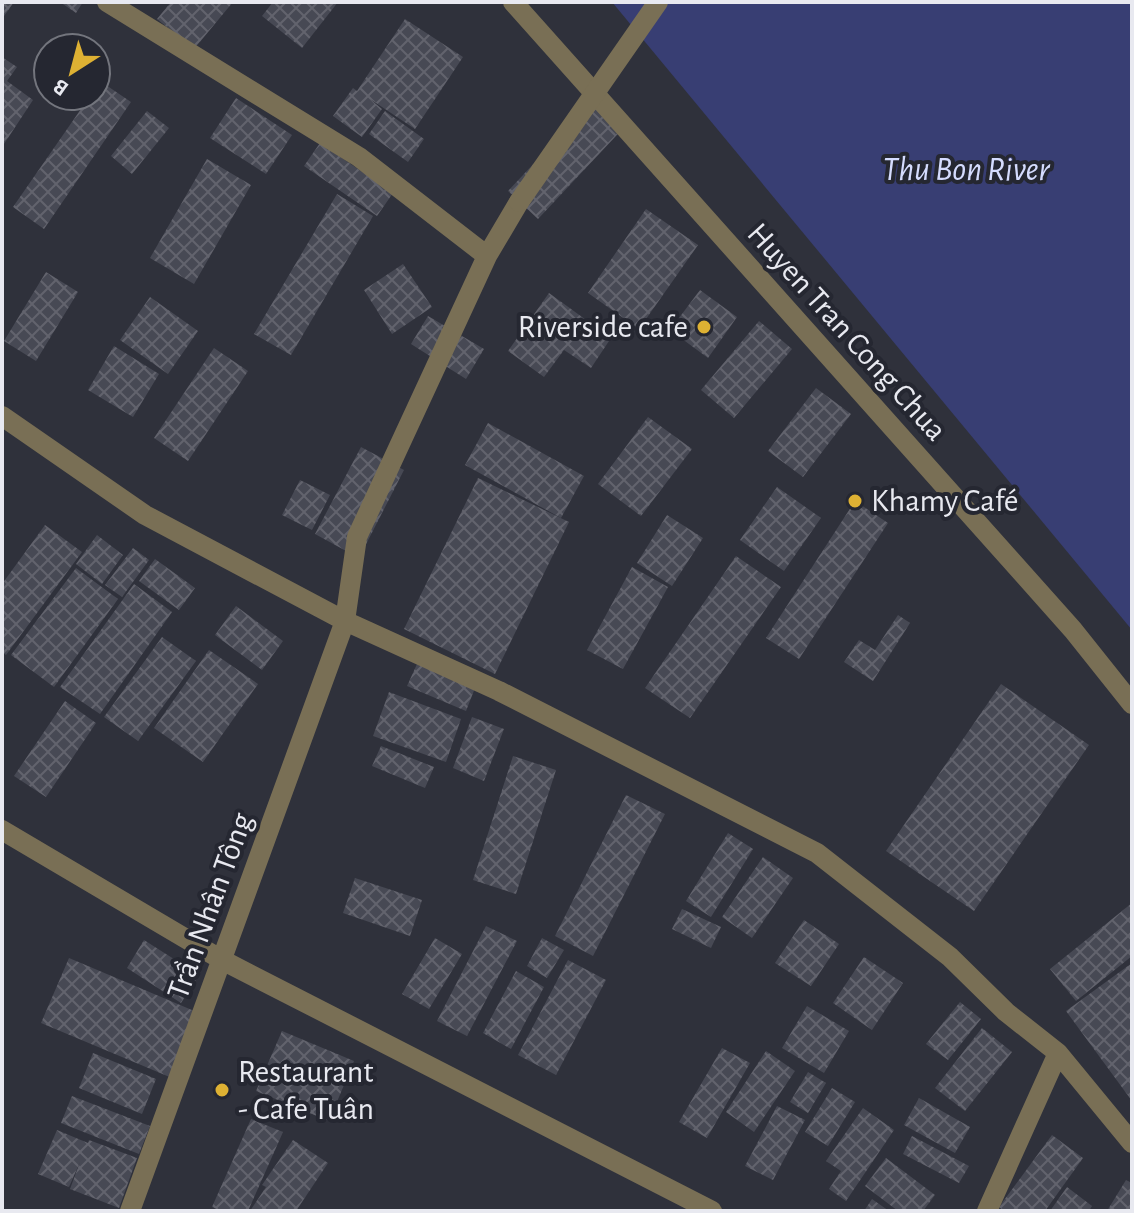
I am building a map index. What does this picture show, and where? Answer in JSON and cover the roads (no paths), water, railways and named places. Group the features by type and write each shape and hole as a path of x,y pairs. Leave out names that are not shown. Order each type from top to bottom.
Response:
{"street":[{"path":"107,2 359,157 487,256"},
{"name":"Huyen Tran Cong Chua","path":"513,2 1073,630 1132,704"},
{"name":"Trần Nhân Tông","path":"130,1211 345,621 357,537 487,256 519,202 658,2"},
{"path":"2,416 145,515 345,621 499,691 817,853 950,957 1006,1012 1058,1053 1132,1143"},
{"path":"2,830 222,960 712,1211"},
{"path":"987,1211 1058,1053"}],"water":[{"name":"Thu Bon River","path":"612,2 1132,2 1132,630"}],"place":[{"name":"Riverside cafe","path":"704,327"},
{"name":"Khamy Café","path":"855,501"},
{"name":"Restaurant - Cafe Tuân","path":"222,1090"}]}
